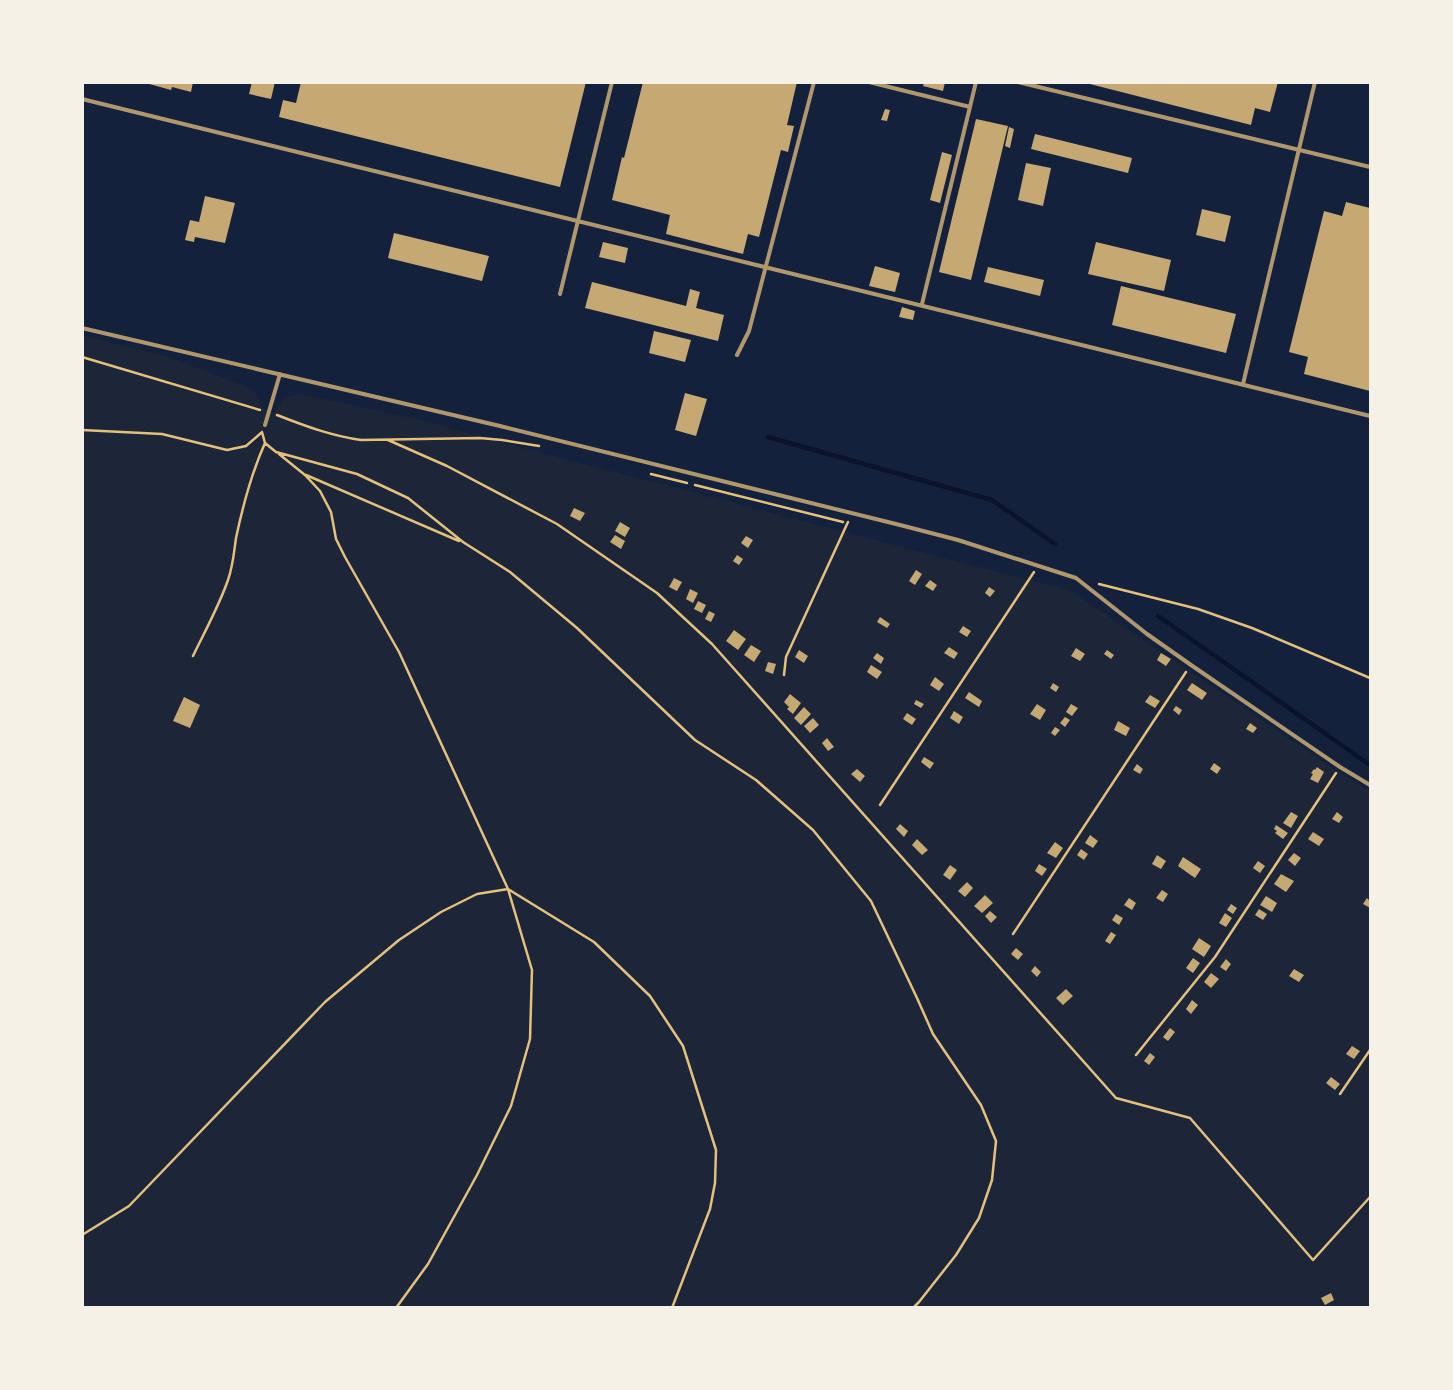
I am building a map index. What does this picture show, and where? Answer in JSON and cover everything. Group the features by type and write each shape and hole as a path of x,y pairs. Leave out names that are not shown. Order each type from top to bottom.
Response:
{"lane":[{"path":"560,294 612,82"},
{"path":"738,355 750,332 814,82"},
{"path":"869,82 970,107"},
{"path":"922,304 976,82"},
{"path":"1018,82 1370,167"},
{"path":"1243,384 1315,82"},
{"path":"82,98 1370,416"},
{"path":"82,328 500,426 958,540 1076,578 1147,634 1191,665 1340,767 1370,785"},
{"path":"265,425 280,374"}],"path":[{"path":"82,357 265,412"},
{"path":"276,415 342,438 361,440 480,438 541,447"},
{"path":"82,430 162,434 227,450 246,446 262,432 265,425"},
{"path":"262,432 265,443 305,475 320,491 330,512 336,538 399,652 508,889 532,970 530,1039 511,1106 477,1175 428,1264 396,1308"},
{"path":"388,440 447,466 557,524 657,593 712,644 1116,1098 1190,1118 1313,1260 1370,1198"},
{"path":"192,656 219,604 228,580 234,560 235,546 246,494 255,465 265,443"},
{"path":"276,452 357,474 408,498 463,542 510,572 577,628 695,740 756,780 813,830 871,901 933,1034 982,1105 996,1141 992,1180 979,1218 956,1256 913,1308"},
{"path":"646,473 848,523"},
{"path":"305,475 463,542"},
{"path":"784,675 786,657 852,514"},
{"path":"1026,569 1034,571"},
{"path":"880,805 1027,582"},
{"path":"1094,583 1198,609 1252,628 1370,678"},
{"path":"1013,934 1186,672"},
{"path":"1136,1055 1215,956 1334,776"},
{"path":"82,1235 129,1206 325,1002 399,940 440,912 477,894 508,889 594,942 650,996 683,1046 716,1150 716,1183 710,1209 672,1308"},
{"path":"1340,1094 1370,1050"}],"shaded area":[{"path":"83,336 168,357 250,388 257,394 261,406 273,413 286,398 301,394 421,420 1071,591 1337,771 1370,791 1370,1307 83,1307"}],"building":[{"path":"142,82 193,82 191,92 172,87 171,90"},
{"path":"252,82 275,82 271,99 249,94"},
{"path":"301,82 586,82 560,187 279,117 283,100 296,103"},
{"path":"643,82 797,82 787,125 794,126 788,152 781,150 759,237 748,234 743,254 666,234 670,215 612,200"},
{"path":"924,82 945,82 943,91 923,86"},
{"path":"1082,82 1278,82 1270,112 1255,108 1251,125"},
{"path":"885,109 890,110 887,121 881,120"},
{"path":"976,119 1008,126 971,280 939,272"},
{"path":"1009,127 1014,129 1010,148 1005,146"},
{"path":"1035,134 1132,158 1128,173 1031,149"},
{"path":"942,152 952,155 940,203 930,200"},
{"path":"1026,163 1051,168 1043,206 1018,200"},
{"path":"205,196 235,203 225,243 195,237 194,242 185,240 190,220 199,222"},
{"path":"1346,202 1370,208 1370,391 1304,374 1308,357 1289,352 1324,211 1342,216"},
{"path":"1202,209 1231,216 1225,242 1196,235"},
{"path":"394,233 489,256 482,281 388,258"},
{"path":"603,242 628,248 625,263 599,257"},
{"path":"1096,242 1171,260 1164,291 1088,274"},
{"path":"875,266 900,273 895,292 869,286"},
{"path":"988,267 1044,280 1040,296 984,282"},
{"path":"592,282 686,306 690,289 700,292 696,308 724,315 718,341 585,308"},
{"path":"1121,286 1236,314 1226,353 1112,325"},
{"path":"902,307 915,311 913,320 899,317"},
{"path":"654,331 691,340 685,362 649,353"},
{"path":"685,393 707,399 696,436 675,430"},
{"path":"574,508 585,513 580,521 570,516"},
{"path":"620,522 630,528 625,537 615,531"},
{"path":"615,535 625,541 621,549 610,542"},
{"path":"746,536 753,540 748,548 741,543"},
{"path":"737,555 743,559 739,565 733,561"},
{"path":"916,570 922,574 915,585 909,581"},
{"path":"674,578 682,582 677,591 669,587"},
{"path":"930,580 937,585 933,591 925,586"},
{"path":"989,587 995,591 990,597 985,593"},
{"path":"690,589 698,593 693,603 686,599"},
{"path":"698,601 706,605 702,613 694,609"},
{"path":"709,611 715,614 711,622 705,619"},
{"path":"880,617 890,624 887,628 877,622"},
{"path":"963,626 971,631 967,637 959,632"},
{"path":"734,630 746,639 738,650 726,641"},
{"path":"751,645 761,651 754,662 744,655"},
{"path":"949,647 958,653 954,659 944,653"},
{"path":"1076,648 1085,654 1080,661 1071,656"},
{"path":"799,650 808,656 804,663 795,657"},
{"path":"1107,650 1114,655 1111,659 1104,654"},
{"path":"877,653 884,658 881,664 873,658"},
{"path":"1161,653 1171,659 1166,666 1157,660"},
{"path":"768,662 776,664 773,674 765,671"},
{"path":"871,665 882,672 877,679 867,672"},
{"path":"935,677 944,684 939,691 930,685"},
{"path":"1053,683 1059,687 1056,692 1050,688"},
{"path":"1192,683 1207,693 1202,700 1187,690"},
{"path":"969,692 982,701 979,707 965,698"},
{"path":"790,694 801,703 793,714 787,709 789,707 784,702"},
{"path":"1150,695 1160,701 1155,708 1145,702"},
{"path":"184,697 200,705 190,728 173,721"},
{"path":"916,700 924,704 921,708 914,704"},
{"path":"1037,704 1046,710 1040,720 1030,714"},
{"path":"1071,704 1078,708 1072,716 1066,712"},
{"path":"1176,706 1182,710 1179,715 1173,710"},
{"path":"804,707 811,714 801,725 794,718"},
{"path":"954,711 963,717 959,724 950,718"},
{"path":"907,713 916,719 912,725 903,719"},
{"path":"1065,717 1070,720 1065,727 1060,723"},
{"path":"813,718 819,725 810,733 804,726"},
{"path":"1118,721 1130,728 1126,736 1114,730"},
{"path":"1250,723 1257,728 1253,733 1246,729"},
{"path":"1055,727 1060,730 1055,736 1051,733"},
{"path":"827,738 834,747 828,751 822,743"},
{"path":"924,757 934,763 930,769 921,762"},
{"path":"1214,763 1221,768 1217,774 1210,769"},
{"path":"1137,764 1143,769 1140,774 1133,770"},
{"path":"1317,767 1324,772 1318,783 1310,779 1313,774 1311,773"},
{"path":"857,769 865,776 860,782 851,774"},
{"path":"1291,812 1298,816 1291,828 1283,823"},
{"path":"1337,812 1343,817 1339,823 1332,819"},
{"path":"900,824 908,831 904,837 896,829"},
{"path":"1276,825 1288,833 1283,839 1275,833 1277,831 1274,829"},
{"path":"1313,832 1324,839 1319,846 1308,839"},
{"path":"1090,835 1098,841 1093,848 1085,843"},
{"path":"917,839 928,850 922,855 912,845"},
{"path":"1055,842 1063,848 1056,858 1047,853"},
{"path":"1081,849 1088,854 1084,860 1077,855"},
{"path":"1294,853 1301,858 1295,866 1288,860"},
{"path":"1157,855 1166,861 1161,869 1152,864"},
{"path":"1183,857 1201,869 1195,878 1178,866"},
{"path":"1258,861 1265,866 1260,873 1253,868"},
{"path":"1039,864 1047,869 1042,876 1035,871"},
{"path":"950,865 957,870 950,880 943,875"},
{"path":"1281,874 1294,881 1286,892 1274,884"},
{"path":"967,882 973,888 965,897 958,891"},
{"path":"1162,890 1168,894 1163,902 1156,898"},
{"path":"985,895 993,903 982,913 974,906"},
{"path":"1266,896 1277,903 1272,912 1260,905"},
{"path":"1129,898 1136,903 1132,910 1124,905"},
{"path":"1367,898 1370,901 1370,908 1363,904"},
{"path":"1231,904 1237,908 1233,914 1227,910"},
{"path":"1259,909 1267,914 1263,920 1255,915"},
{"path":"990,911 997,917 991,923 985,916"},
{"path":"1225,913 1232,918 1226,927 1219,923"},
{"path":"1116,914 1123,918 1119,925 1112,920"},
{"path":"1111,932 1116,935 1110,944 1105,941"},
{"path":"1199,938 1211,946 1204,957 1192,949"},
{"path":"1016,948 1023,954 1018,960 1011,954"},
{"path":"1193,958 1200,963 1193,973 1186,968"},
{"path":"1226,959 1231,964 1226,971 1220,967"},
{"path":"1035,966 1041,972 1037,977 1031,971"},
{"path":"1294,969 1304,975 1299,982 1289,976"},
{"path":"1211,973 1219,979 1211,988 1204,982"},
{"path":"1066,989 1073,996 1063,1005 1056,998"},
{"path":"1192,1000 1198,1005 1191,1014 1186,1009"},
{"path":"1170,1028 1175,1032 1168,1041 1163,1037"},
{"path":"1352,1046 1360,1051 1354,1059 1346,1054"},
{"path":"1150,1053 1155,1057 1149,1065 1144,1061"},
{"path":"1331,1077 1340,1084 1335,1090 1326,1083"},
{"path":"1331,1293 1334,1300 1325,1305 1321,1298"}],"waterway":[{"path":"768,437 992,500 1055,544"},
{"path":"1158,616 1370,765"}]}
